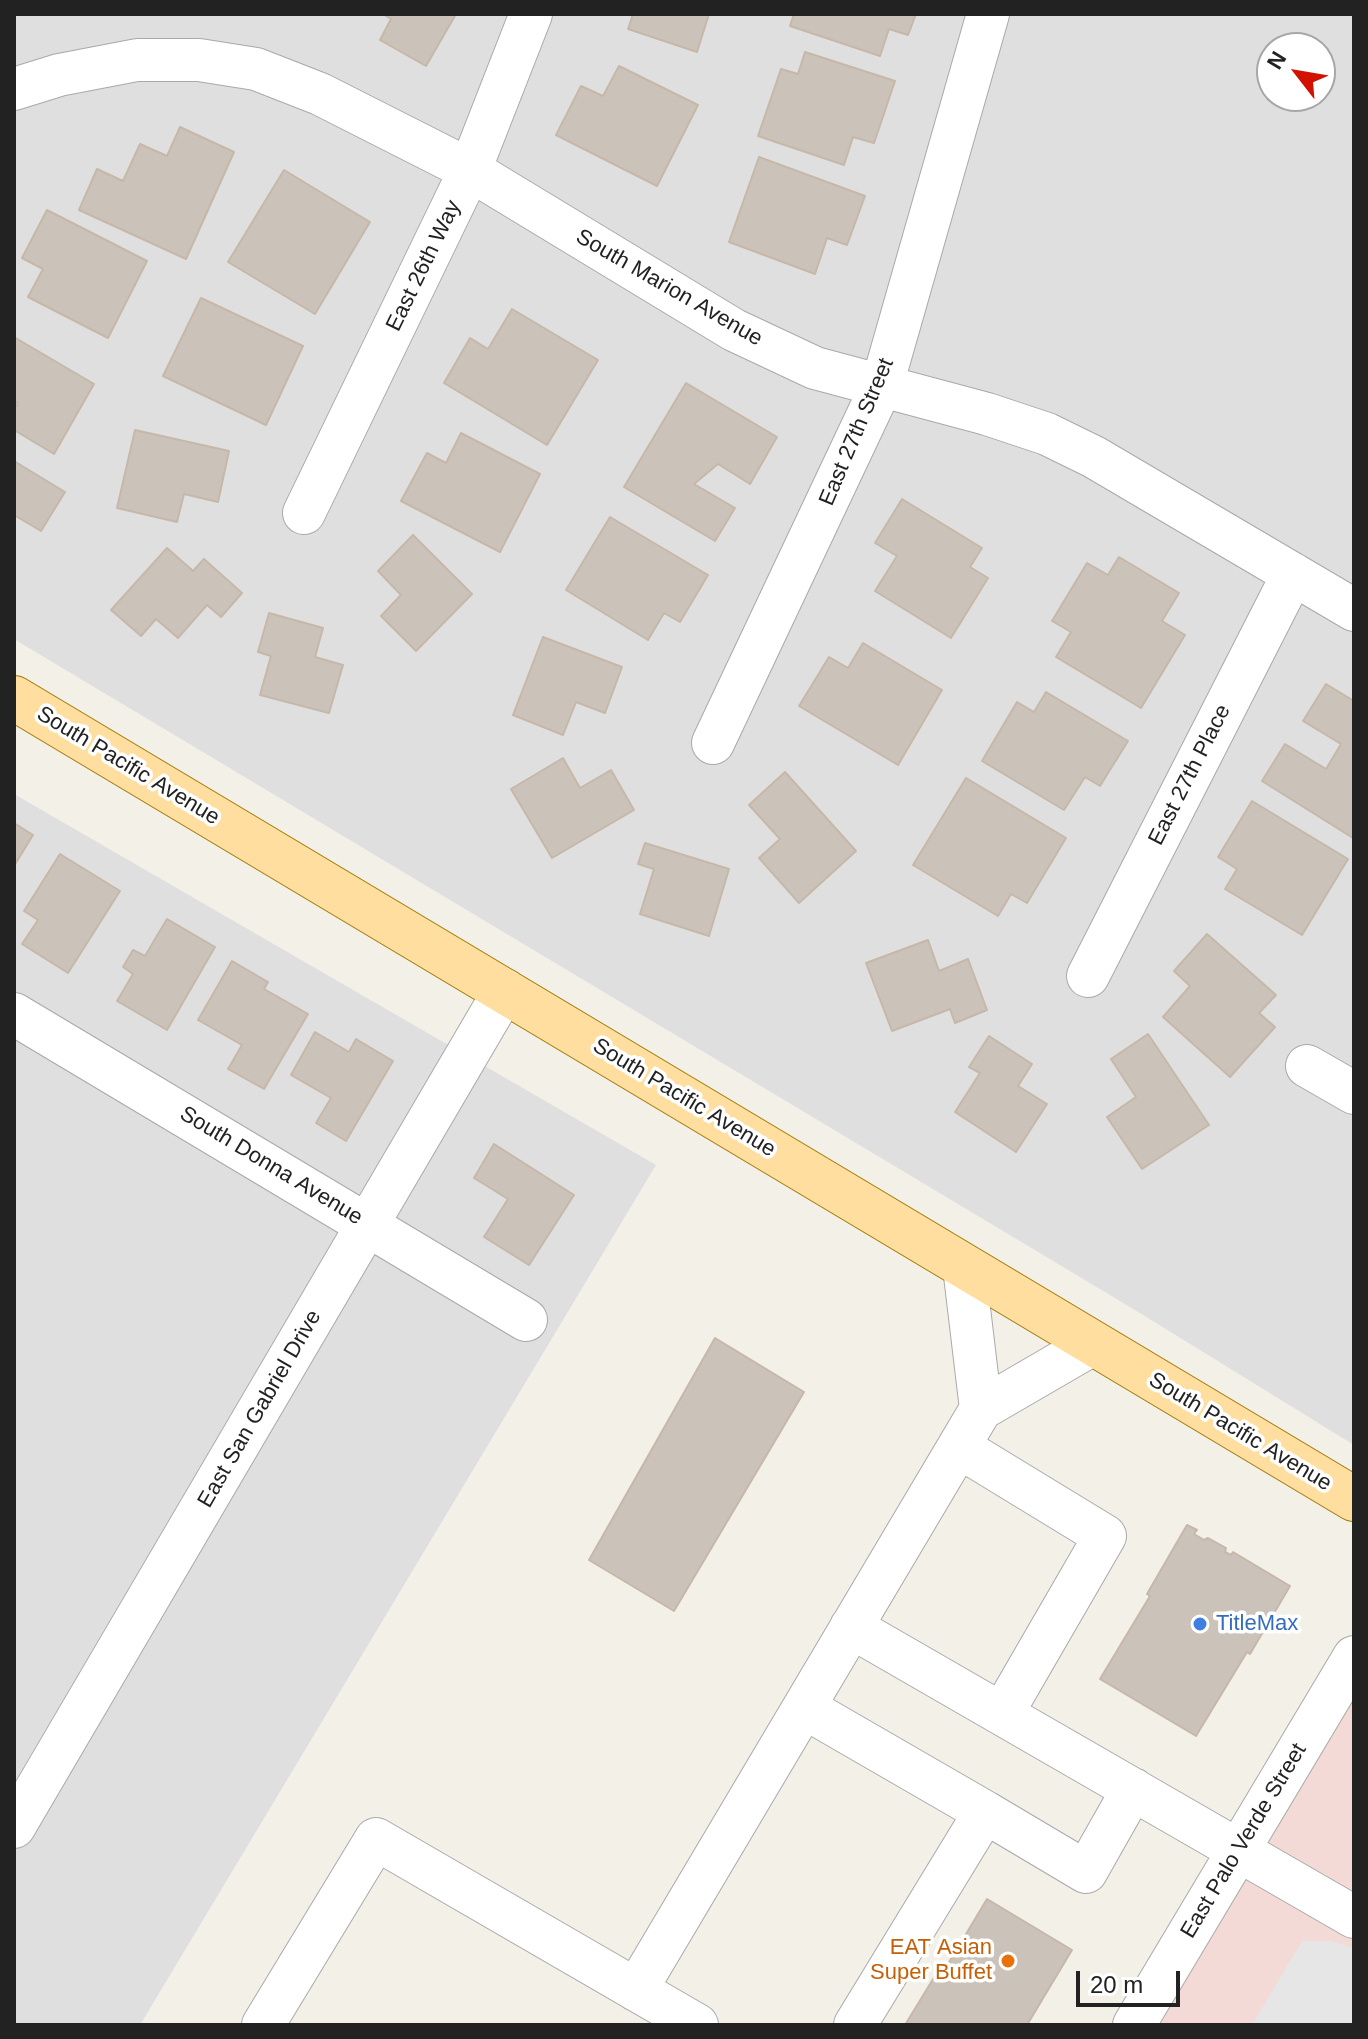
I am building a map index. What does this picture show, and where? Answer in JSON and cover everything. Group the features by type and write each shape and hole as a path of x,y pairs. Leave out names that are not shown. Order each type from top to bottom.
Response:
{"main road":[{"name":"South Pacific Avenue","path":"14,698 1354,1499"}],"street":[{"name":"East 26th Way","path":"304,513 470,170 531,14"},
{"name":"East 27th Street","path":"713,743 882,385 988,14"},
{"name":"South Marion Avenue","path":"14,89 59,75 137,60 199,60 256,69 320,94 470,170 734,330 815,368 987,414 1047,434 1094,457 1354,610"},
{"name":"East 27th Place","path":"1088,976 1293,574"},
{"name":"East San Gabriel Drive","path":"14,1827 505,990"},
{"name":"South Donna Avenue","path":"14,1014 526,1320"},
{"path":"1307,1066 1354,1093"},
{"path":"964,1267 981,1409"},
{"path":"636,1990 981,1409 1093,1344"},
{"path":"959,1447 1105,1536 1002,1714"},
{"path":"851,1627 1354,1917"},
{"name":"East Palo Verde Street","path":"1134,2025 1354,1657"},
{"path":"805,1708 1086,1872 1133,1789"},
{"path":"855,2025 985,1812"},
{"path":"263,2025 376,1839 697,2025"}],"shaded area":[{"path":"14,14 1354,14 1354,1445 1135,1310 14,639"},
{"path":"14,794 656,1165 140,2025 14,2025"},
{"path":"1354,1657 1354,2025 1135,2025"},
{"path":"1302,1941 1331,1941 1354,1948 1354,2025 1252,2025"}],"building":[{"path":"383,14 456,14 426,66 380,40 391,19"},
{"path":"633,14 709,14 697,52 628,29"},
{"path":"794,14 916,14 908,35 889,29 880,56 790,26"},
{"path":"805,52 895,81 874,143 853,137 844,165 758,136 781,69 798,74"},
{"path":"619,66 698,105 657,186 556,135 581,86 603,96"},
{"path":"180,127 234,152 186,259 79,210 97,169 123,181 140,144 167,156"},
{"path":"759,157 865,196 847,245 827,238 815,274 729,242"},
{"path":"284,170 370,222 315,314 228,262"},
{"path":"47,210 147,261 108,338 28,297 43,269 22,258"},
{"path":"201,298 303,346 266,425 163,376"},
{"path":"512,309 598,360 547,445 444,383 470,338 488,349"},
{"path":"14,337 94,384 54,454 14,430 14,409 18,403 14,400"},
{"path":"686,383 777,437 750,484 718,464 694,484 735,508 715,541 624,487"},
{"path":"135,430 229,451 218,502 184,494 177,522 117,508"},
{"path":"461,433 540,474 500,552 401,501 427,453 446,463"},
{"path":"14,461 65,492 41,531 14,515"},
{"path":"902,499 982,548 970,567 988,578 951,638 875,591 897,556 875,543"},
{"path":"610,517 708,575 680,622 664,613 648,640 566,590"},
{"path":"413,535 472,594 416,651 381,616 401,595 378,571"},
{"path":"167,548 193,571 204,559 242,593 221,617 207,605 178,638 156,619 141,636 111,610"},
{"path":"1119,557 1179,593 1162,621 1185,635 1141,708 1056,657 1071,632 1052,621 1087,563 1108,575"},
{"path":"269,613 323,628 315,657 343,665 329,713 260,695 271,656 258,652"},
{"path":"543,637 622,667 605,713 576,702 563,735 513,715"},
{"path":"863,643 942,690 898,765 799,706 829,657 848,668"},
{"path":"1326,684 1354,701 1353,838 1262,781 1285,744 1326,769 1341,744 1303,721"},
{"path":"1046,692 1128,741 1100,786 1085,777 1064,810 982,761 1017,702 1034,712"},
{"path":"563,758 580,788 611,770 634,810 552,858 511,789"},
{"path":"785,772 856,851 799,903 759,858 780,839 749,805"},
{"path":"966,778 1066,838 1027,903 1011,894 998,916 913,865"},
{"path":"1252,801 1348,859 1302,935 1225,889 1237,869 1218,857"},
{"path":"14,823 33,835 14,866"},
{"path":"645,843 729,869 709,936 640,914 654,869 638,864"},
{"path":"60,854 120,891 68,973 22,944 38,920 24,911"},
{"path":"167,919 215,947 167,1030 117,1001 133,974 123,967 133,950 145,956"},
{"path":"1207,934 1276,995 1259,1013 1275,1027 1230,1077 1163,1017 1190,986 1174,971"},
{"path":"928,940 939,971 968,959 987,1010 955,1023 950,1009 892,1031 866,963"},
{"path":"232,961 268,982 264,989 308,1014 264,1089 228,1069 242,1045 198,1020"},
{"path":"315,1032 349,1052 356,1039 393,1061 346,1141 316,1123 331,1098 291,1075"},
{"path":"1148,1034 1209,1125 1142,1169 1107,1117 1136,1097 1111,1059"},
{"path":"989,1036 1032,1064 1018,1086 1047,1104 1016,1152 955,1112 980,1073 969,1067"},
{"path":"494,1144 574,1195 529,1265 484,1237 508,1199 474,1178"},
{"path":"715,1338 804,1392 674,1611 589,1560"},
{"name":"TitleMax","path":"1187,1525 1197,1530 1194,1534 1204,1540 1208,1538 1226,1548 1225,1552 1231,1555 1233,1552 1290,1586 1196,1736 1100,1679 1150,1596 1147,1594"},
{"name":"EAT Asian Super Buffet","path":"987,1899 1072,1950 1027,2025 905,2025 938,1971 942,1974"}],"place":[{"name":"TitleMax","path":"1200,1624"},
{"name":"EAT Asian Super Buffet","path":"1008,1961"}]}
